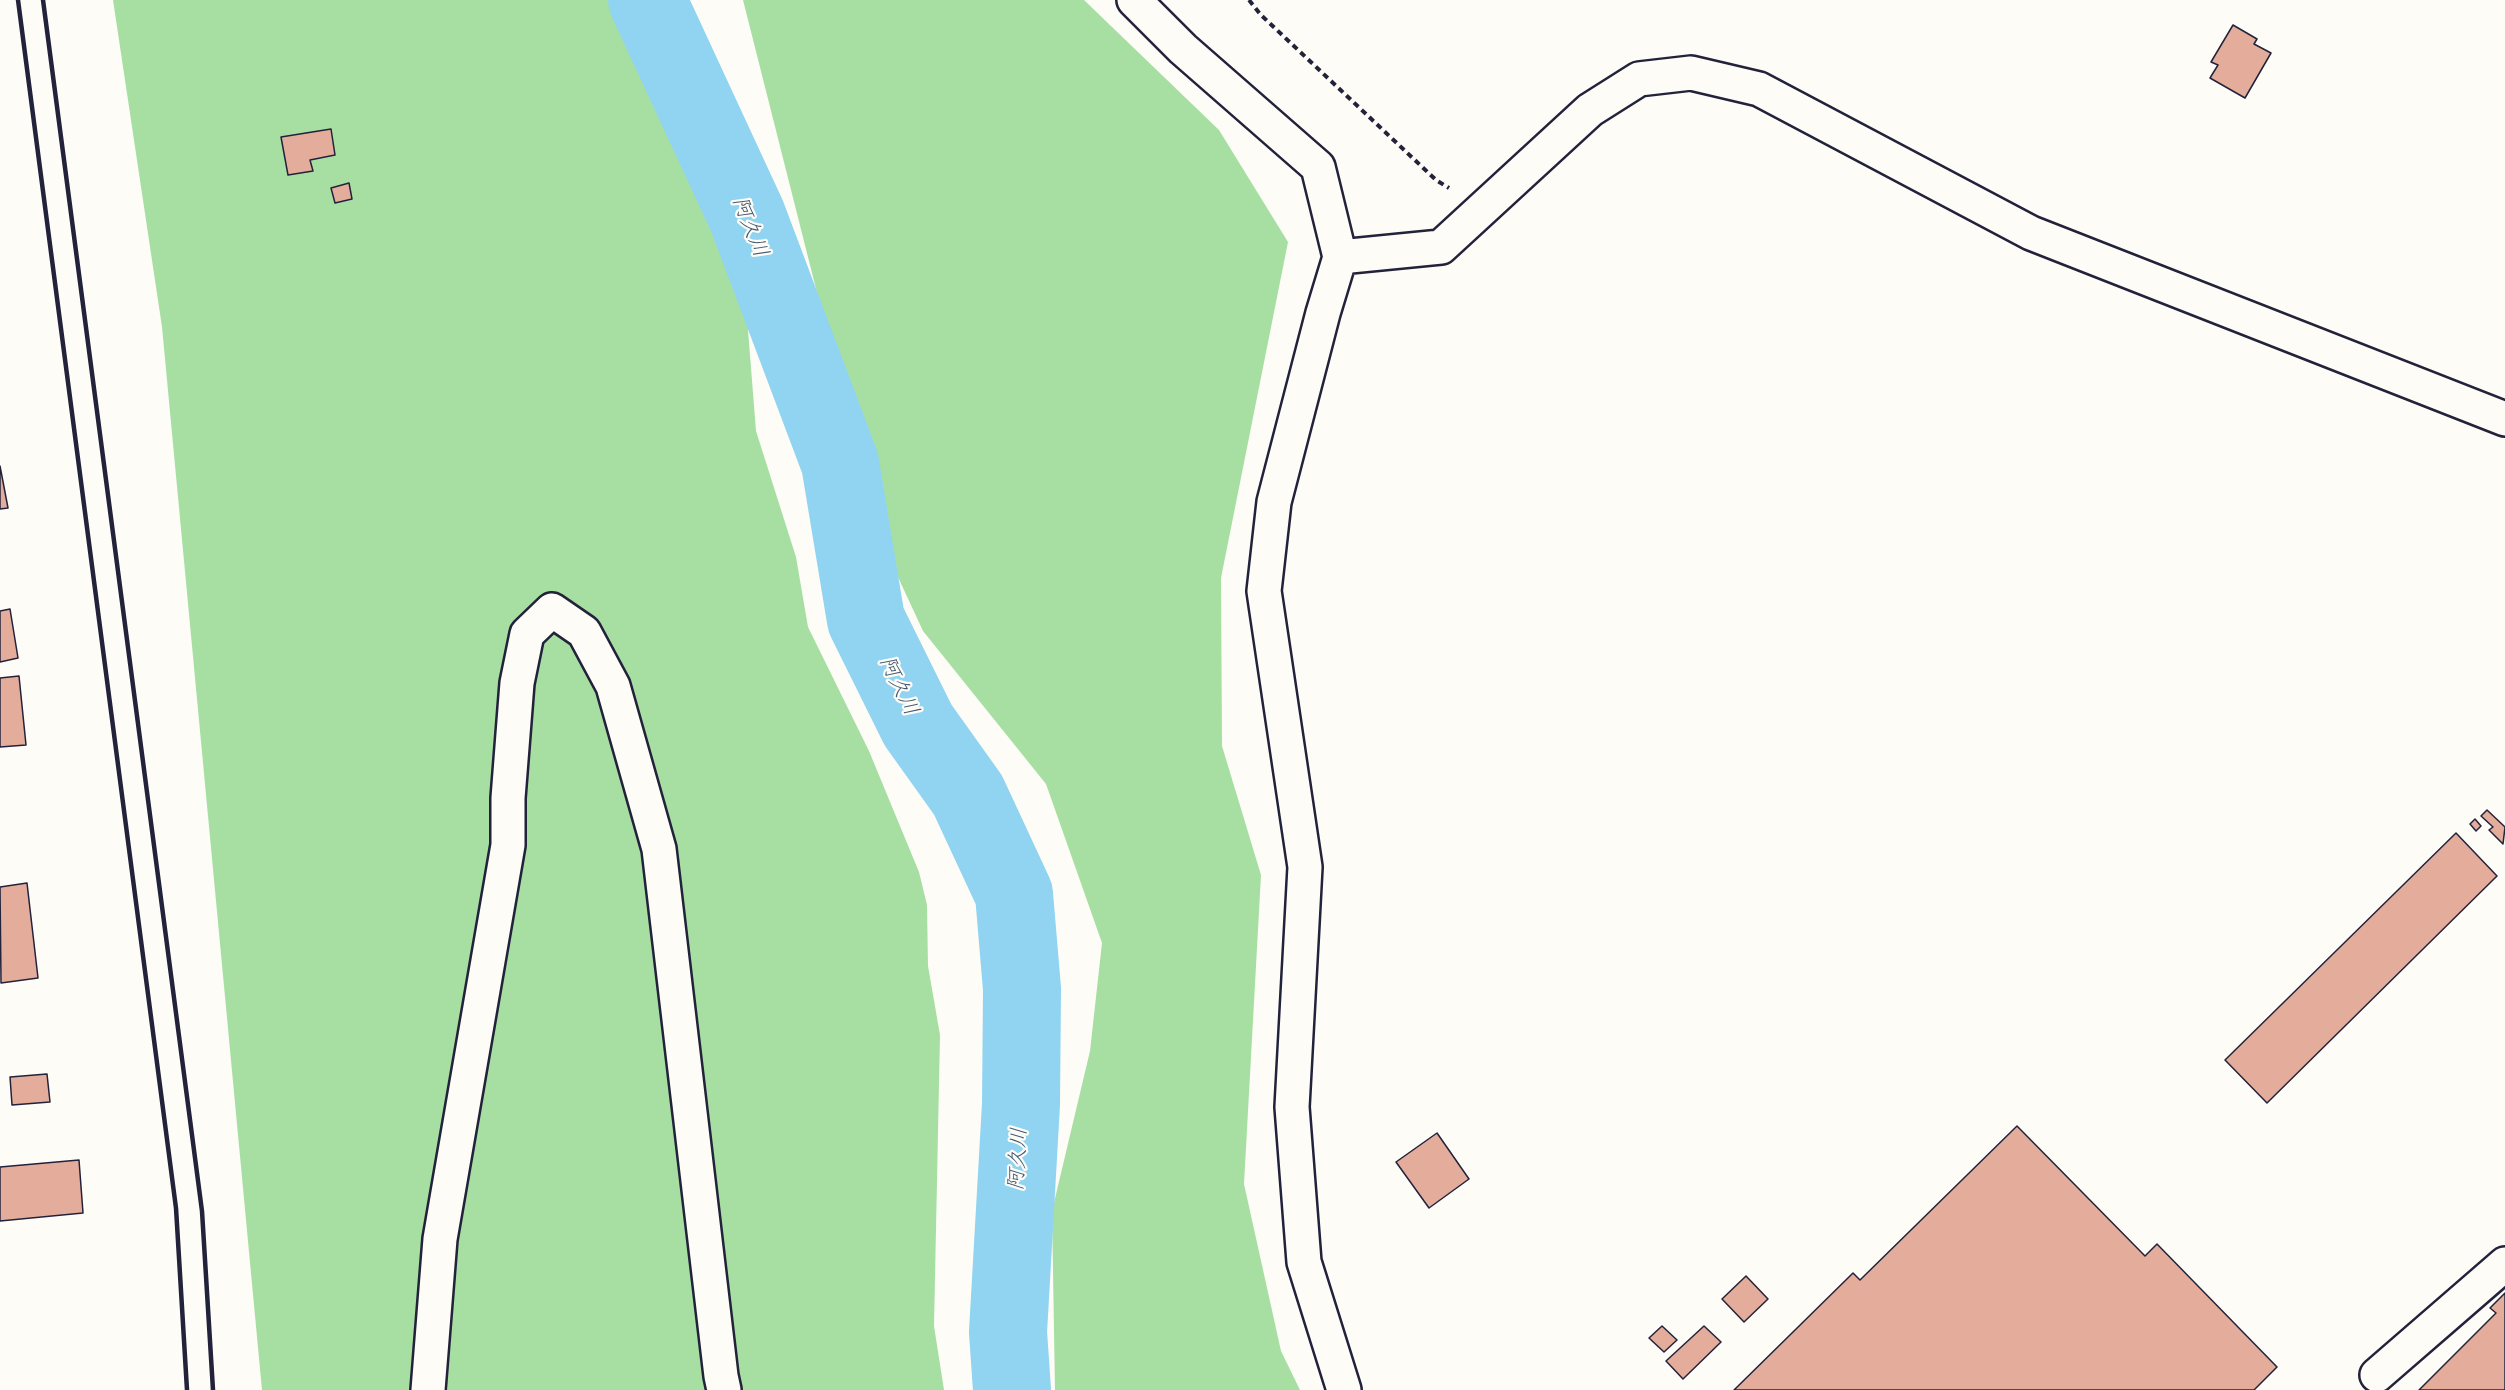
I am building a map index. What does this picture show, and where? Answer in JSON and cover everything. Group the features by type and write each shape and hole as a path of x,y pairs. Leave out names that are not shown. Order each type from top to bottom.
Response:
{"street":[{"path":"1134,0 1183,49 1318,167 1340,257 1323,313 1274,502 1264,591 1305,867 1292,1107 1304,1262 1344,1390"},
{"path":"1340,257 1441,247 1590,110 1639,79 1691,73 1760,89 2031,232 2505,419"},
{"path":"428,1390 440,1239 508,845 508,798 517,683 527,634 552,610 584,632 613,686 659,849 724,1390"},
{"path":"2377,1375 2505,1264"}],"path":[{"path":"1249,0 1261,15 1437,180 1481,210"}],"green space":[{"path":"113,0 622,0 745,292 756,431 796,557 808,627 869,751 919,872 927,905 928,966 940,1035 934,1326 944,1390 262,1390 162,327"},
{"path":"743,0 1084,0 1219,130 1288,242 1221,578 1222,746 1261,875 1244,1184 1281,1351 1300,1390 1055,1390 1052,1211 1090,1051 1102,943 1046,784 923,631 878,534"}],"building":[{"path":"2233,25 2257,39 2254,44 2271,53 2245,98 2210,78 2218,65 2211,62"},
{"path":"331,129 335,155 310,160 313,171 288,175 281,137"},
{"path":"349,183 352,199 335,203 331,188"},
{"path":"0,466 8,508 0,509"},
{"path":"10,609 18,658 0,662 0,611"},
{"path":"19,676 26,745 0,747 0,678"},
{"path":"2487,810 2505,827 2503,844 2489,830 2493,827 2481,816"},
{"path":"2475,819 2481,826 2476,831 2470,824"},
{"path":"2456,833 2497,876 2267,1103 2225,1060"},
{"path":"27,883 38,978 1,983 0,887"},
{"path":"47,1074 50,1102 12,1105 10,1077"},
{"path":"2017,1126 2145,1256 2157,1244 2277,1367 2254,1390 1734,1390 1853,1273 1860,1280"},
{"path":"1437,1133 1469,1179 1429,1208 1396,1162"},
{"path":"79,1160 83,1213 0,1221 0,1167"},
{"path":"1746,1276 1768,1299 1744,1322 1722,1299"},
{"path":"2505,1293 2505,1390 2419,1390 2496,1313 2490,1308"},
{"path":"1662,1326 1677,1340 1664,1352 1649,1338"},
{"path":"1704,1326 1721,1342 1683,1379 1666,1361"}],"waterway":[{"name":"阿久川","path":"647,0 747,216 840,463 866,620 918,725 968,795 1014,894 1022,989 1021,1104 1008,1332 1012,1390"}],"railway":[{"path":"18,0 176,1208 187,1390"},
{"path":"43,0 202,1211 213,1390"}]}
